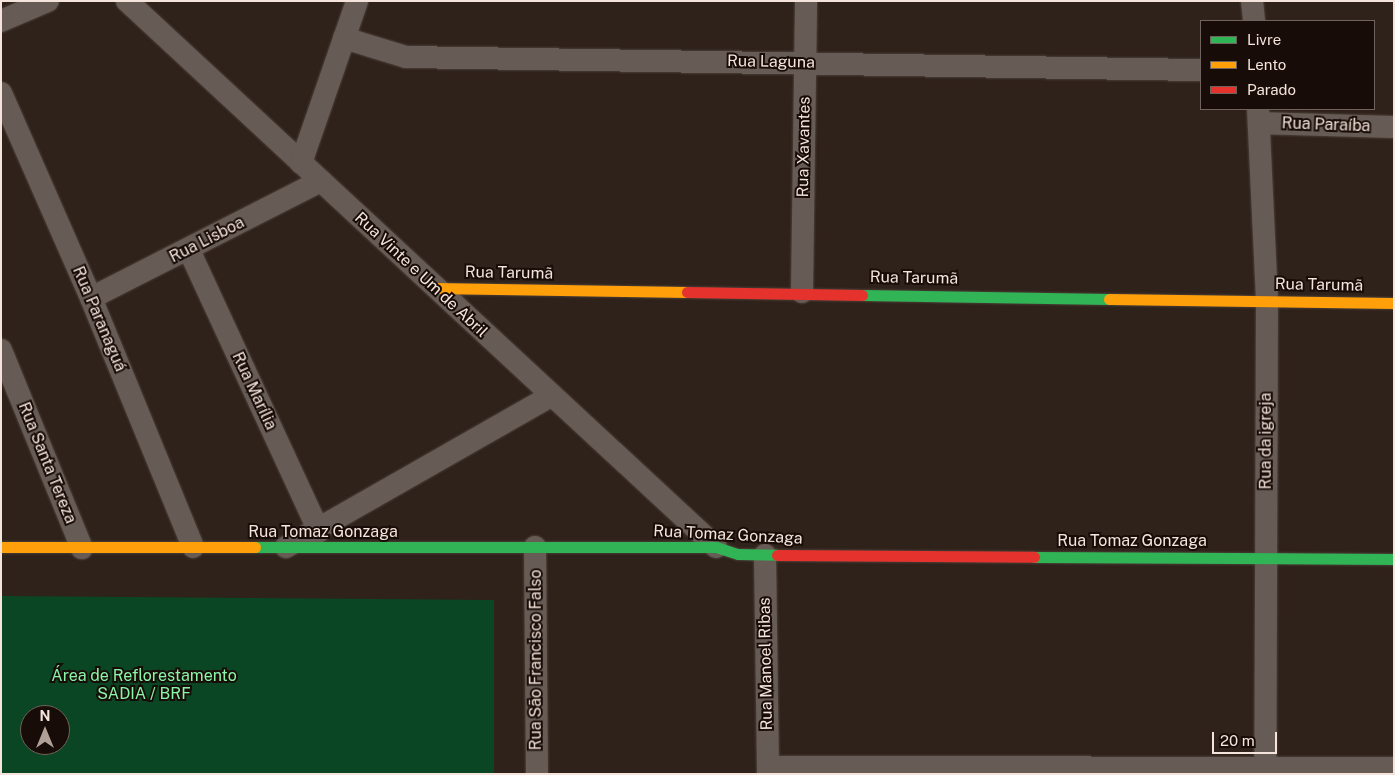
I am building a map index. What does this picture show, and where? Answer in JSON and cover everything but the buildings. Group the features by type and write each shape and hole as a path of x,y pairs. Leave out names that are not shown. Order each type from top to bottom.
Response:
{"street":[{"path":"1,21 48,1"},
{"name":"Rua Vinte e Um de Abril","path":"127,1 716,548"},
{"path":"301,162 356,1"},
{"name":"Rua Xavantes","path":"802,292 806,1"},
{"path":"1252,1 1254,20"},
{"name":"Rua Laguna","path":"344,38 406,57 1200,70"},
{"name":"Rua Paranaguá","path":"1,93 91,298 193,548"},
{"name":"Rua Paraíba","path":"1259,116 1394,128"},
{"name":"Rua da igreja","path":"1259,116 1267,301 1265,770"},
{"name":"Rua Lisboa","path":"91,298 321,181"},
{"name":"Rua Marília","path":"188,250 319,531"},
{"name":"Rua Tarumã","path":"434,288 1394,302"},
{"name":"Rua Santa Tereza","path":"1,350 82,548"},
{"path":"282,549 319,531 552,395"},
{"name":"Rua Tomaz Gonzaga","path":"1,546 282,549 716,548 738,554 765,555 1394,559"},
{"name":"Rua São Francisco Falso","path":"535,547 537,774"},
{"name":"Rua Manoel Ribas","path":"765,555 768,770"},
{"path":"768,770 1265,770 1394,768"}],"green space":[{"name":"Área de Reflorestamento SADIA / BRF","path":"1,596 494,600 494,774 1,774"}],"traffic: fast":[{"path":"862,295 1109,299"},
{"path":"255,547 716,547 738,554 777,555"},
{"path":"1034,557 1394,559"}],"traffic: slow":[{"path":"434,288 687,292"},
{"path":"1109,299 1394,303"},
{"path":"1,547 255,547"}],"traffic: jam":[{"path":"687,292 862,295"},
{"path":"777,555 1034,557"}]}
